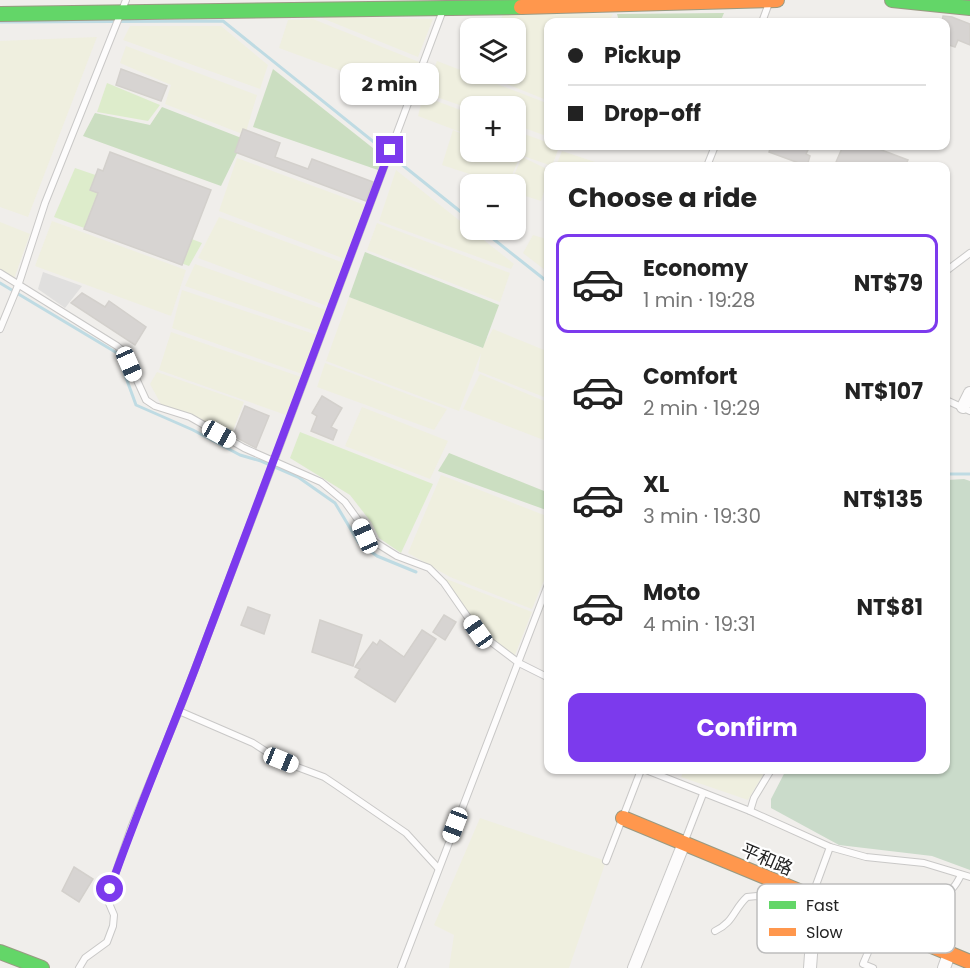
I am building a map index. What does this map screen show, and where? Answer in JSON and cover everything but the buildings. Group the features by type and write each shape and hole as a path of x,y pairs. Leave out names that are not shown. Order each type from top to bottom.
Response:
{"street":[{"path":"0,14 445,4 777,0"},
{"path":"892,0 970,8"},
{"path":"966,409 970,393"},
{"name":"平和路","path":"622,818 781,884"},
{"path":"634,968 684,843"},
{"path":"0,952 42,968"},
{"path":"810,968 811,953"},
{"path":"944,968 949,954"},
{"name":"平和路","path":"949,954 970,962"}],"lane":[{"path":"763,18 770,0"},
{"path":"79,968 85,958 107,942 114,915 108,902 110,889 131,828 179,711 275,460 445,4"},
{"path":"0,329 45,203 120,13"},
{"path":"950,268 970,253"},
{"path":"0,273 16,289 117,346 123,352 146,400 155,406 190,417 244,448 321,482 345,502 358,520 365,536 397,556 429,568 437,575 478,632 519,663 544,676"},
{"path":"950,402 966,409"},
{"path":"401,968 544,596"},
{"path":"179,711 253,742 281,760 324,777 406,833 438,868"},
{"path":"606,861 639,774"},
{"path":"656,774 750,811 830,847 866,857 924,863 970,878"},
{"path":"750,811 754,798 769,774"},
{"path":"684,843 703,794"},
{"path":"818,884 830,847"},
{"path":"955,888 961,875"},
{"path":"715,931 727,925 736,909 747,897 757,896"},
{"path":"868,953 863,964 873,968"}],"green space":[{"path":"724,13 722,18 618,18 617,14"},
{"path":"503,14 613,14 611,18 544,18 544,99 507,84 526,84 526,18 502,18"},
{"path":"317,16 433,19 418,57"},
{"path":"313,19 419,62 407,95 279,48 288,20"},
{"path":"130,26 221,26 268,65 260,89 123,40"},
{"path":"97,37 28,217 0,207 0,41"},
{"path":"126,46 257,95 245,135 165,104 171,85 120,63"},
{"path":"437,61 460,70 460,84 497,84 544,102 544,135 526,129 526,96 460,96 460,105 425,93"},
{"path":"273,69 383,156 378,170 253,127"},
{"path":"107,83 160,105 148,121 97,112"},
{"path":"423,96 460,110 460,132 418,116"},
{"path":"162,107 244,139 221,186 83,136 95,113 150,125"},
{"path":"453,130 460,133 460,162 518,162 512,174 469,174 442,165"},
{"path":"526,135 544,141 544,150 558,150 553,162 544,163 526,157"},
{"path":"562,151 595,162 558,162"},
{"path":"237,158 365,205 345,259 219,211"},
{"path":"526,159 544,168 544,192 541,201 526,196 526,174 514,174 520,162 526,162"},
{"path":"75,168 113,181 104,205 202,243 189,266 54,217"},
{"path":"396,170 460,221 460,240 484,240 514,264 511,269 379,221"},
{"path":"219,217 344,263 327,306 198,258"},
{"path":"52,221 186,270 171,316 35,266"},
{"path":"0,222 30,234 14,279 0,273"},
{"path":"377,223 510,273 500,302 367,250"},
{"path":"533,235 544,238 544,269 523,253"},
{"path":"365,252 499,305 483,348 349,297"},
{"path":"195,264 326,310 318,332 185,286"},
{"path":"182,290 317,335 302,374 172,328"},
{"path":"349,297 482,348 493,329 544,350 544,397 478,371 481,353 459,411 326,361"},
{"path":"171,332 301,377 286,415 159,370"},
{"path":"325,363 447,409 434,430 317,387"},
{"path":"157,372 244,402 230,438 162,406 150,384"},
{"path":"480,374 544,401 544,440 463,409"},
{"path":"362,407 448,441 430,479 345,446"},
{"path":"300,432 433,484 401,553 379,538 371,522 350,495 290,458"},
{"path":"449,453 544,491 544,509 438,471"},
{"path":"441,475 544,515 544,580 532,609 450,577 408,553"},
{"path":"950,480 970,481 970,870 932,856 839,845 771,808 771,799 784,774 950,774"},
{"path":"441,577 532,612 513,660 478,629"},
{"path":"682,774 764,774 748,800 681,777"},
{"path":"480,818 606,861 569,968 449,968 454,935 434,925"}],"shaded area":[{"path":"43,272 82,286 65,308 38,289"}],"waterway":[{"path":"0,22 223,21 460,211"},
{"path":"495,240 544,279"},
{"path":"0,283 117,353 136,405 193,430 240,455 261,461 298,477 335,503 359,543 377,556 416,572"},
{"path":"950,474 970,474"}],"traffic: fast":[{"path":"892,0 970,8"},
{"path":"0,14 521,7"},
{"path":"0,952 42,968"}],"traffic: slow":[{"path":"521,7 777,0"},
{"path":"623,818 782,884"},
{"path":"948,953 970,962"}],"route":[{"path":"110,889 131,828 179,711 271,470 390,150"}]}
